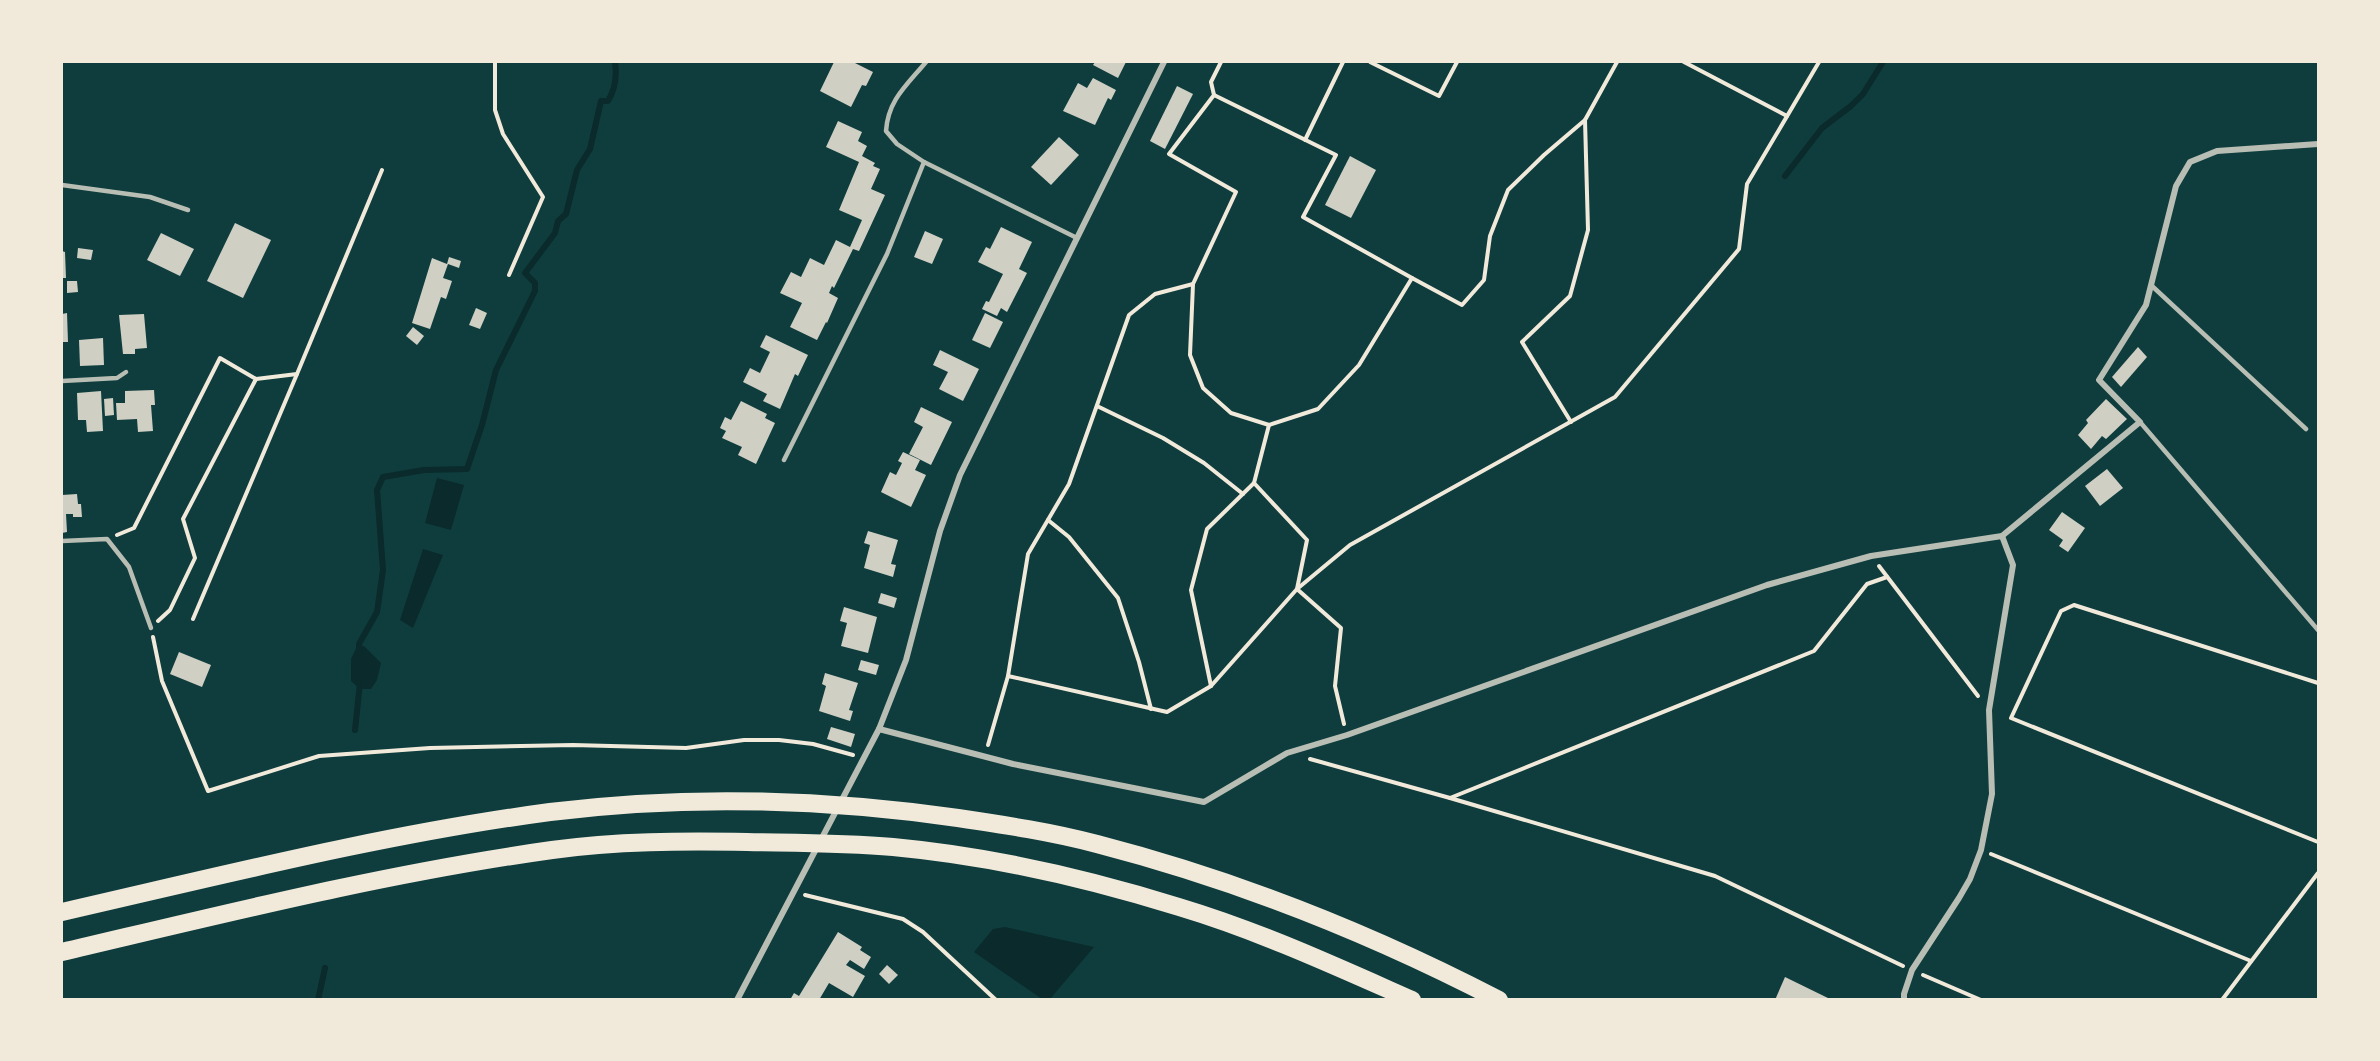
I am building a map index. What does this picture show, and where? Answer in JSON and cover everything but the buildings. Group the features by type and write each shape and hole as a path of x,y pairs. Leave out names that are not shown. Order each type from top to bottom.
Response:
{"highway":[{"path":"62,912 420,832 553,812 676,801 896,809 1009,825 1094,843 1189,870 1310,914 1449,974 1499,999"},
{"path":"62,952 392,877 556,849 673,840 798,843 894,847 1003,863 1087,880 1182,907 1290,946 1412,999"}],"street":[{"path":"737,999 879,729 906,660 940,531 960,476 1164,62"},
{"path":"879,729 984,756 1204,802 1287,753 1347,735 1767,585 1871,556 2002,536 2140,422 2099,380 2146,305 2176,186 2190,162 2217,151 2319,144"},
{"path":"1904,999 1912,970 1964,888 1981,850 1992,794 1989,710 2013,565 2002,536"}],"lane":[{"path":"926,62 899,94 887,114 886,131 897,144 924,162 1077,238"},
{"path":"784,460 887,254 924,162"},
{"path":"62,185 150,197 188,210"},
{"path":"2152,286 2306,429"},
{"path":"62,381 117,378 126,372"},
{"path":"2140,422 2319,630"},
{"path":"62,540 107,539 129,567 151,628"}],"path":[{"path":"495,62 495,110 503,134 543,197 509,275"},
{"path":"1214,95 1211,82 1221,62"},
{"path":"1305,140 1343,62"},
{"path":"1372,62 1439,96 1457,62"},
{"path":"1214,95 1336,155 1303,217 1462,305 1484,280 1490,236 1508,190 1585,120 1617,62"},
{"path":"1683,62 1787,116"},
{"path":"1008,676 1167,712 1211,686 1297,589 1350,544 1616,397 1739,249 1747,184 1819,62"},
{"path":"1214,95 1169,154 1236,192 1193,284 1190,355 1203,388 1231,412 1269,425 1318,409 1359,365 1412,278"},
{"path":"1571,422 1522,342 1570,296 1588,230 1585,120"},
{"path":"193,619 382,170"},
{"path":"984,756 1008,676 1028,555 1069,484 1129,315 1155,294 1193,284"},
{"path":"107,539 134,528 220,358 256,379 297,374"},
{"path":"256,379 183,519 195,558 170,610 151,628 162,681 208,791 319,756 430,748 573,745 686,748 744,740 779,740 813,744 863,762"},
{"path":"1097,406 1163,438 1204,464 1243,494"},
{"path":"1211,686 1191,590 1207,529 1254,483 1269,425"},
{"path":"1254,483 1307,540 1297,589"},
{"path":"1048,520 1069,537 1118,598 1139,662 1151,709"},
{"path":"1871,556 1989,710"},
{"path":"1450,798 1814,651 1867,584 1887,577"},
{"path":"1297,589 1341,628 1335,686 1347,735"},
{"path":"2319,683 2074,605 2061,611 2012,718 2319,842"},
{"path":"1287,753 1450,798 1714,876 1912,970 1981,999"},
{"path":"1981,850 2251,961"},
{"path":"2222,999 2319,873"},
{"path":"795,889 903,919 923,932 996,999"}],"water":[{"path":"437,478 464,485 451,530 425,523"},
{"path":"423,549 443,555 413,628 400,620"},
{"path":"358,644 365,647 381,663 377,680 371,689 360,689 351,681 351,659"},
{"path":"1005,927 1094,947 1050,999 1042,999 974,952 993,929"}],"waterway":[{"path":"359,652 359,644 377,612 383,570 377,490 383,477 424,470 467,469 482,425 496,370 535,291 535,283 525,273 555,233 558,221 566,214 577,170 590,149 601,101 608,101 613,91 616,77 615,62"},
{"path":"1785,176 1822,128 1863,94 1883,62"},
{"path":"355,730 360,683"},
{"path":"318,1000 325,968"}]}
